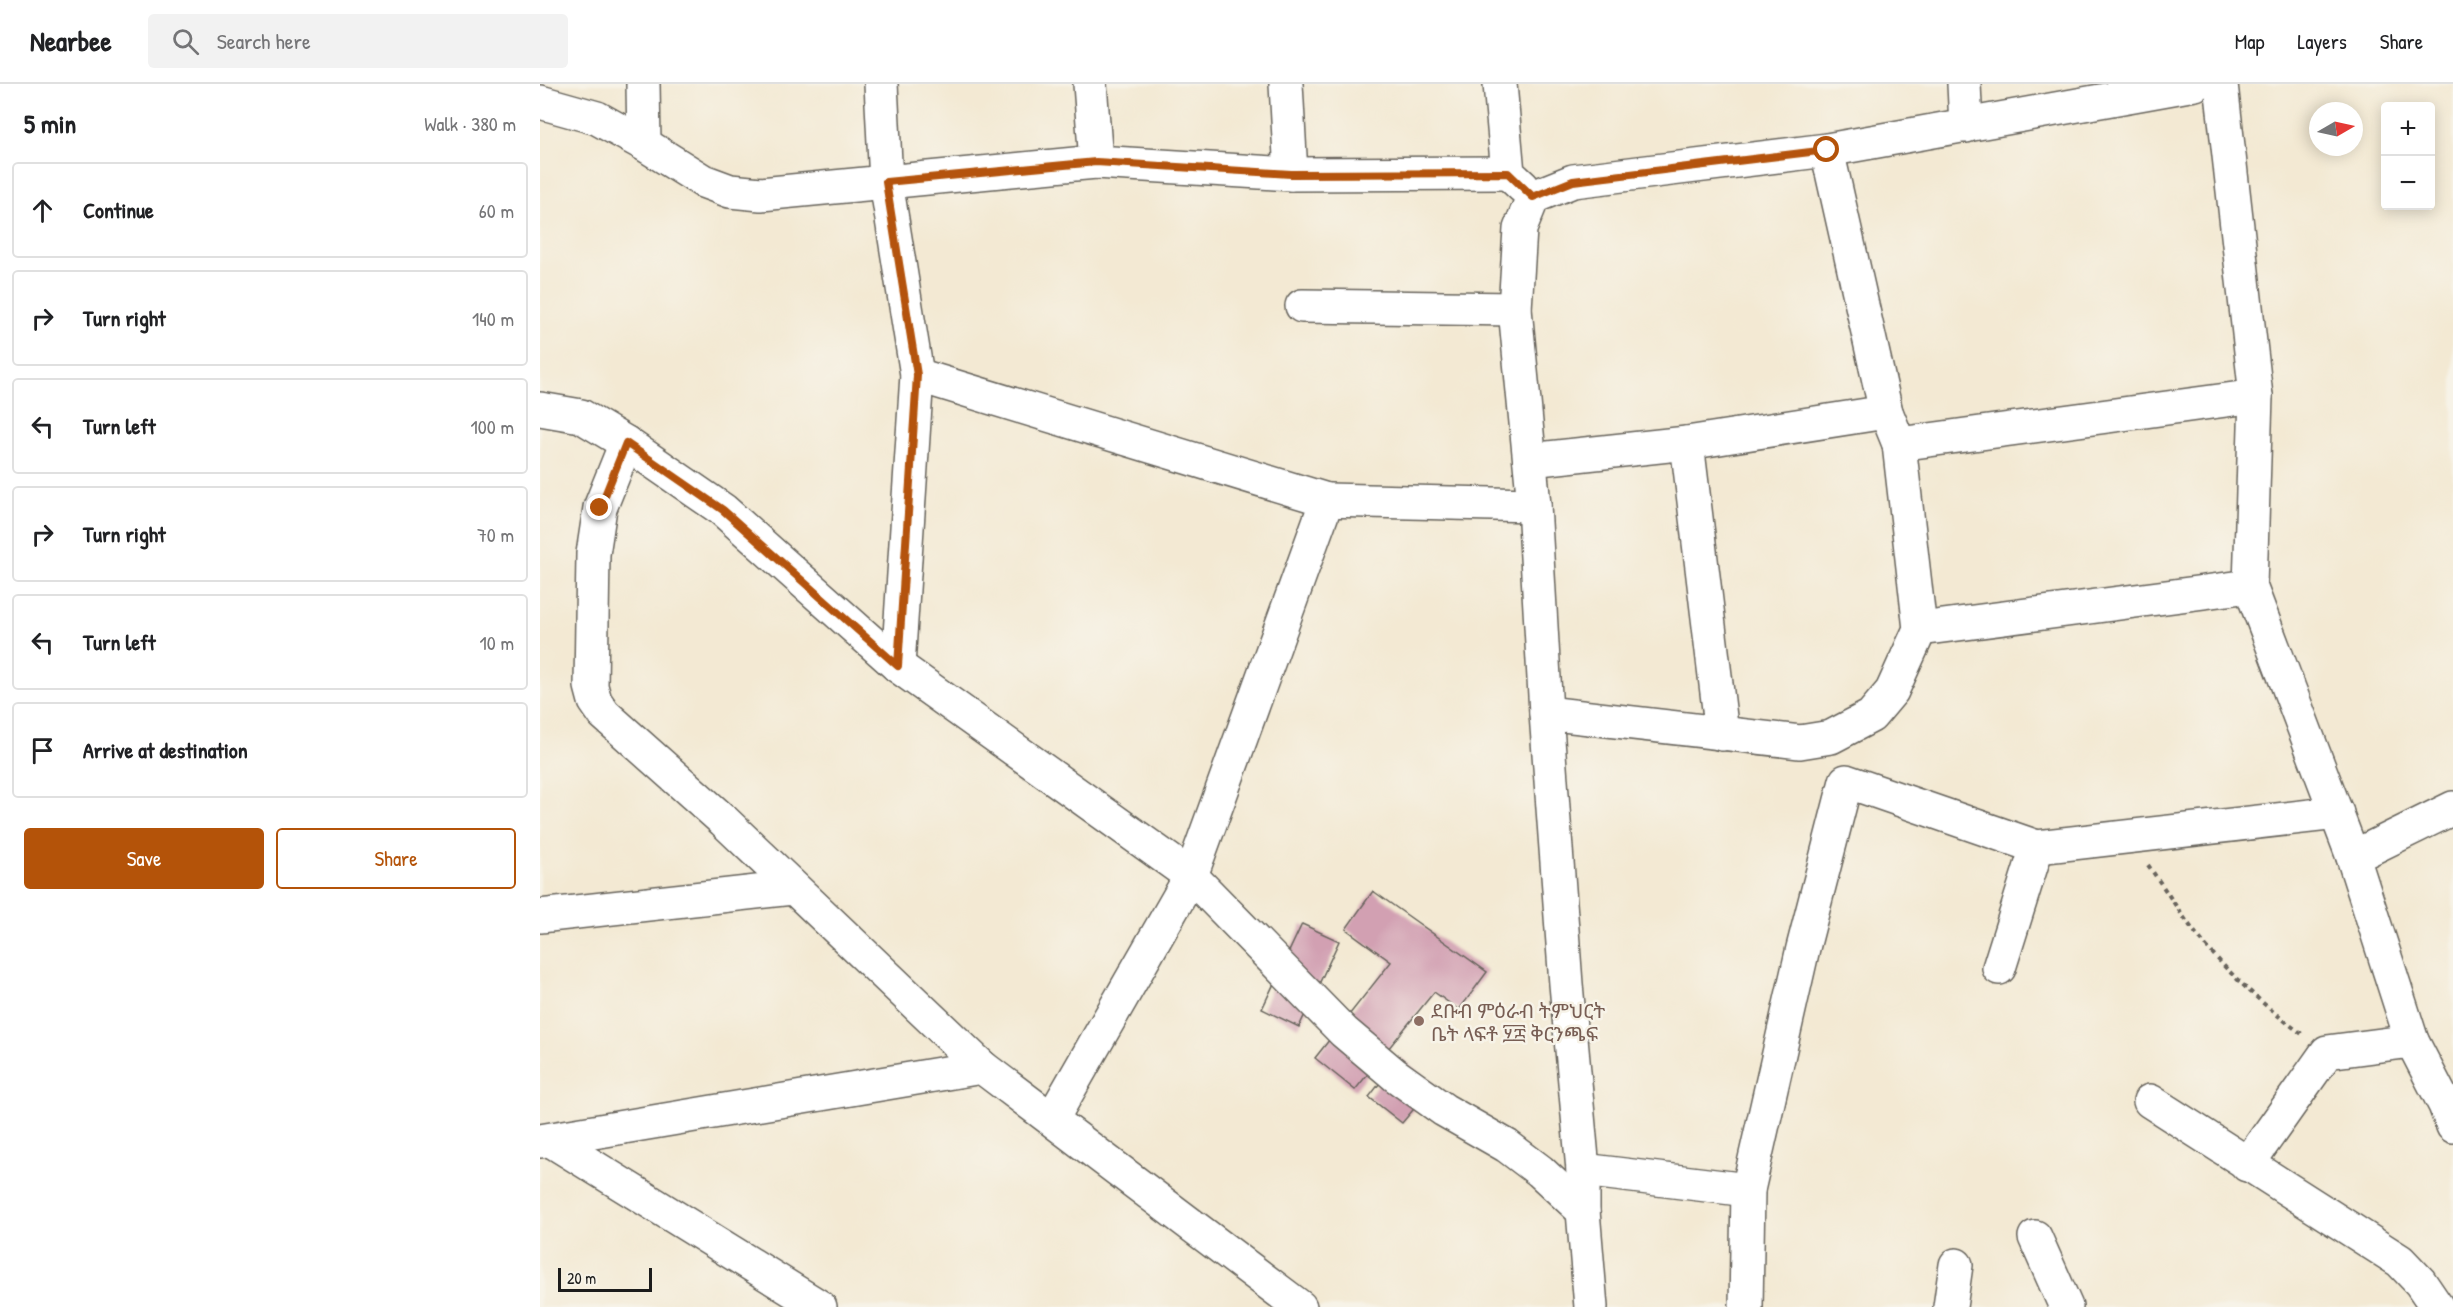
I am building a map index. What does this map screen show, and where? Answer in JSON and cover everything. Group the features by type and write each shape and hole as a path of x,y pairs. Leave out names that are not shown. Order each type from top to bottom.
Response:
{"street":[{"path":"643,84 644,144"},
{"path":"881,84 886,182 917,375 898,666"},
{"path":"1090,84 1096,162"},
{"path":"1286,84 1291,174"},
{"path":"1500,84 1508,173 1533,197"},
{"path":"1964,84 1966,126"},
{"path":"1591,1307 1583,1211 1583,1170 1566,984 1546,713 1534,505 1515,309 1520,229 1533,197 1573,181 1827,150 2195,84"},
{"path":"2221,84 2256,396 2250,586 2353,856 2412,1041 2445,1105 2453,1126"},
{"path":"540,102 597,118 703,181 730,191 761,194 1096,162 1291,174 1508,173"},
{"path":"1546,713 1800,742 1831,737 1871,716 1892,691 1920,629 1899,444 1886,412 1827,150"},
{"path":"1302,306 1515,309"},
{"path":"917,375 1327,500 1534,505"},
{"path":"1899,444 2256,396"},
{"path":"540,409 581,416 626,443 723,510 898,666 1191,876 1344,1032 1395,1075 1443,1110 1507,1146 1583,1211"},
{"path":"1530,460 1687,443 1886,412"},
{"path":"626,443 600,508 592,554 591,686 595,701 604,714 724,820 792,888 982,1067 1300,1307"},
{"path":"1687,443 1722,734"},
{"path":"1052,1119 1191,876 1327,500"},
{"path":"1920,629 2250,586"},
{"path":"1746,1307 1748,1190 1803,948 1846,781 1831,737"},
{"path":"1846,781 2037,847 2337,813"},
{"path":"2353,856 2453,808"},
{"path":"1999,968 2037,847"},
{"path":"540,916 792,888"},
{"path":"2247,1165 2327,1052 2412,1041"},
{"path":"546,1141 982,1067"},
{"path":"2150,1101 2400,1261 2420,1282 2437,1307"},
{"path":"546,1141 820,1307"},
{"path":"1583,1170 1748,1190"},
{"path":"2035,1237 2066,1307"},
{"path":"1950,1307 1956,1265"},
{"path":"2445,1307 2453,1302"}],"path":[{"path":"2129,838 2199,938 2218,960 2267,1008 2327,1052"}],"building":[{"path":"1373,891 1487,972 1459,1010 1434,992 1355,1090 1315,1058 1391,962 1346,929"},
{"path":"1302,924 1339,941 1299,1027 1262,1009"},
{"path":"1400,1057 1434,1085 1402,1123 1369,1097"}],"place":[{"name":"ደቡብ ምዕራብ ትምህርት ቤት ላፍቶ ፶፰ ቅርንጫፍ","path":"1419,1021"}],"route":[{"path":"600,508 626,443 723,510 898,666 917,375 886,182 1096,162 1291,174 1508,173 1533,197 1573,181 1827,150"}]}
